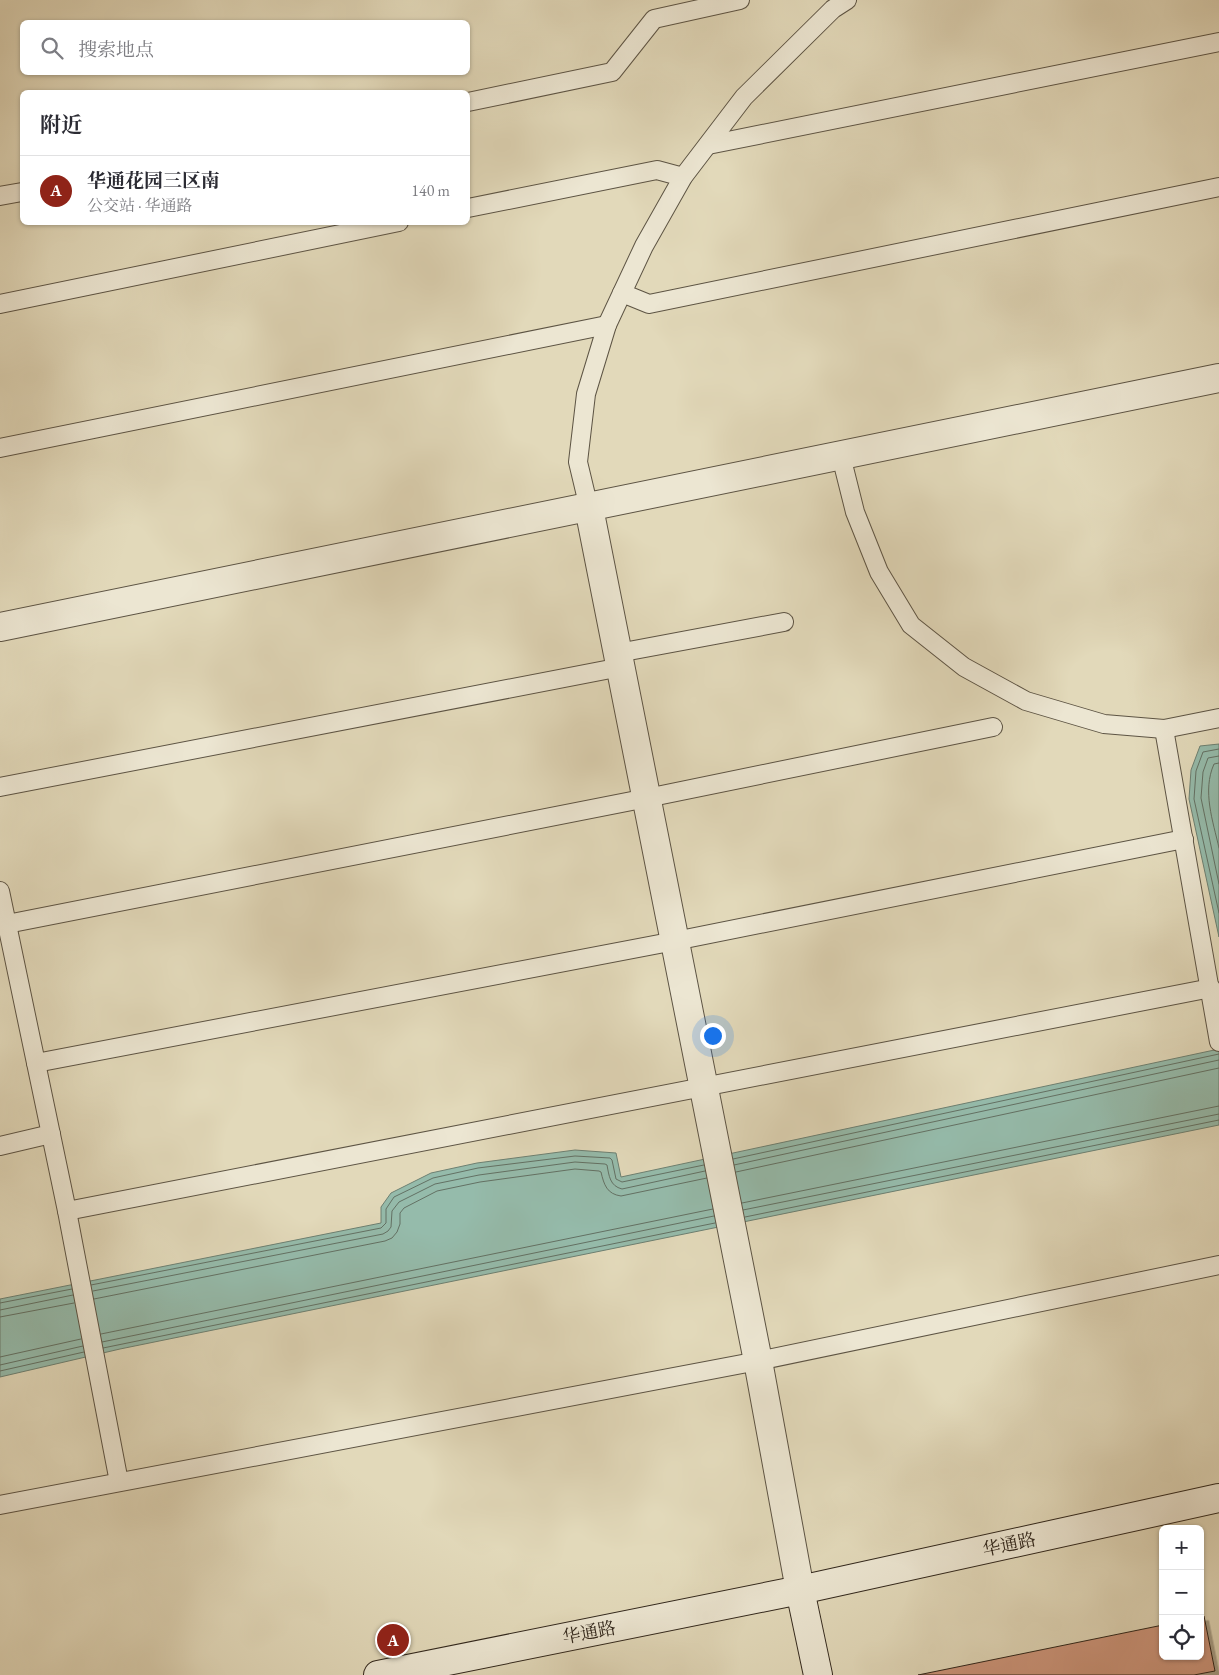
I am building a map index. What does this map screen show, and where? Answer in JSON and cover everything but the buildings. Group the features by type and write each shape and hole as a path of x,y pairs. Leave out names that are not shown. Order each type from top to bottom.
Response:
{"street":[{"path":"0,627 1219,378"},
{"path":"588,508 758,1361 800,1590 818,1675"},
{"name":"华通路","path":"378,1675 800,1590 1219,1498"}],"lane":[{"path":"470,102 612,72 654,19 740,0"},
{"path":"588,508 578,462 586,394 607,325 644,246 683,177 744,97 837,3"},
{"path":"708,145 1219,42"},
{"path":"470,208 657,170 683,177"},
{"path":"622,293 650,304 1219,187"},
{"path":"0,196 20,192"},
{"path":"0,304 383,225"},
{"path":"0,448 607,325"},
{"path":"840,456 855,512 879,572 911,625 964,667 1026,701 1104,724 1164,730 1219,718"},
{"path":"0,787 619,660 784,622"},
{"path":"7,924 647,798 993,727"},
{"path":"1164,730 1219,1041"},
{"path":"36,1063 675,941 1184,839"},
{"path":"0,891 75,1252 119,1482"},
{"path":"66,1211 706,1099 1210,988"},
{"path":"0,1146 51,1134"},
{"path":"0,1505 758,1361 1219,1265"}],"water":[{"path":"1219,744 1219,937 1189,799 1191,770 1200,746"},
{"path":"1219,1049 1219,1125 120,1349 0,1377 0,1299 381,1223 381,1207 391,1193 431,1173 477,1163 575,1150 616,1153 621,1177"}],"place":[{"name":"华通花园三区南","path":"393,1640"}]}
